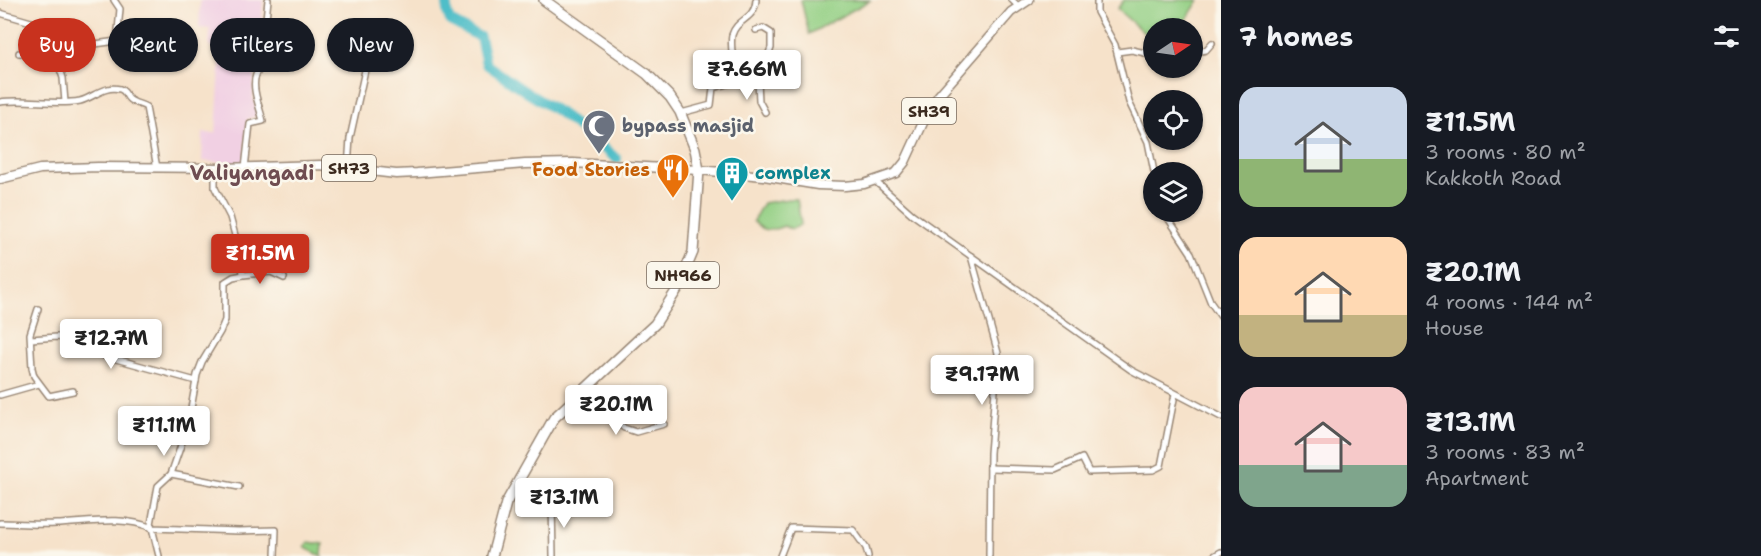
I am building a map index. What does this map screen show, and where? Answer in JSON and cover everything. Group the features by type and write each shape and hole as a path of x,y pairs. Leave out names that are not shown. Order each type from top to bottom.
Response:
{"highway":[{"name":"NH966","path":"492,556 506,503 554,418 655,324 678,288 693,252 699,170 695,149 681,113 670,97 647,74 544,0"}],"main road":[{"name":"SH39","path":"699,170 818,185 845,186 875,181 896,173 905,162 939,94 1011,12 1029,0"},
{"name":"SH73","path":"0,178 40,169 245,168 320,165 396,174 525,164 573,163 699,170"}],"street":[{"path":"114,0 120,9 119,18"},
{"path":"245,168 250,124 263,121 255,79 261,66 268,0"},
{"path":"681,113 711,105 713,88 730,83 734,76 732,36 736,26 751,16 756,0"},
{"path":"1012,0 1019,7"},
{"path":"1097,0 1096,12 1117,52 1129,102 1148,142 1152,162"},
{"path":"0,13 45,26 74,47 108,42"},
{"path":"756,30 763,28 771,33 771,48 759,79 759,101 765,111"},
{"path":"1203,51 1212,43"},
{"path":"1117,52 1132,50 1143,53"},
{"path":"61,72 65,102"},
{"path":"348,168 350,138 365,72"},
{"path":"734,76 739,75 750,82 774,78"},
{"path":"0,102 20,100 65,102 81,100 94,93 123,90 130,100 143,104 148,114 157,168"},
{"path":"215,168 215,188 230,217 242,261 243,275"},
{"path":"875,181 912,214 1131,370 1221,417"},
{"path":"1171,222 1191,253 1211,303 1221,317"},
{"path":"971,256 998,353 990,468 989,556"},
{"path":"159,556 151,524 158,486 171,474 188,425 202,362 225,320 225,282 233,277 271,272 284,278"},
{"path":"38,309 30,334 32,368 39,384 49,396 73,391"},
{"path":"31,339 57,337 77,340 105,356 196,381"},
{"path":"0,395 39,384"},
{"path":"581,393 624,428 636,432 664,424"},
{"path":"990,468 1055,471 1082,458 1089,472 1153,470 1161,466 1175,394"},
{"path":"171,474 239,487"},
{"path":"552,502 553,556"},
{"path":"0,524 97,521 139,523 152,528 276,530 274,556"},
{"path":"780,556 791,528 853,530 866,548 868,556"},
{"path":"1214,556 1221,552"}],"shaded area":[{"path":"200,0 263,0 262,18 210,18 210,29 199,28"},
{"path":"220,72 255,72 253,99 259,115 247,119 244,164 202,161 203,133 216,133"}],"green space":[{"path":"801,0 871,0 809,34"},
{"path":"1124,0 1199,0 1187,18 1143,18 1143,32 1117,9"},
{"path":"797,199 801,224 797,227 784,226 768,230 761,228 753,221 763,203"},
{"path":"308,542 323,544 322,556 305,547"}],"waterway":[{"path":"447,0 450,21 480,37 486,64 559,112 617,159"}],"place":[{"name":"bypass masjid","path":"599,155"},
{"name":"Food Stories","path":"673,199"},
{"name":"complex","path":"732,202"}],"district":[{"name":"Valiyangadi","path":"252,173"}]}
